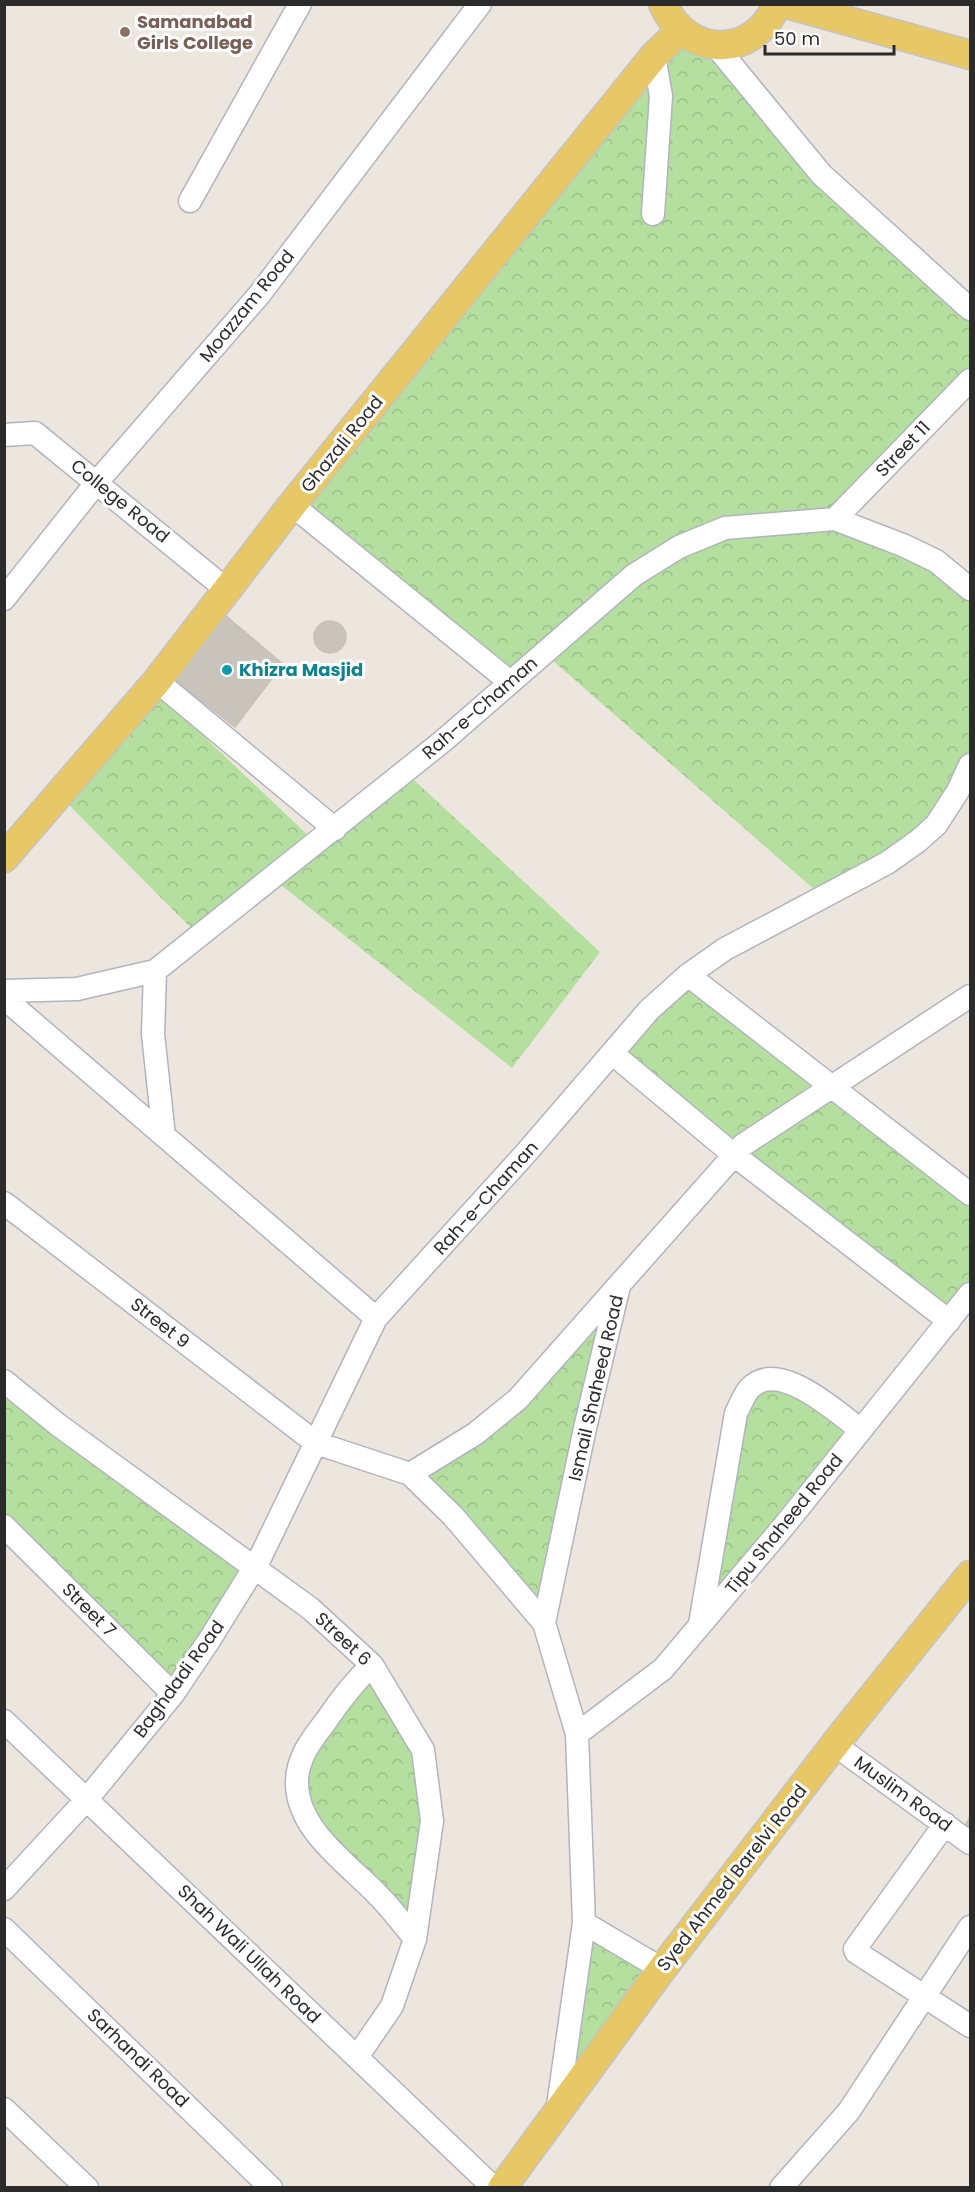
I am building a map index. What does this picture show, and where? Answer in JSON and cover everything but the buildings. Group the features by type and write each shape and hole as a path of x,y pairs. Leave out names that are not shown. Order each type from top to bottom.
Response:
{"main road":[{"path":"663,4 669,18 680,31 697,41 716,46 733,45 749,38 763,28 777,4"},
{"path":"787,4 970,55"},
{"name":"Ghazali Road","path":"4,858 157,681 292,505 654,56 680,31"},
{"name":"Syed Ahmed Barelvi Road","path":"502,2187 662,1969 970,1575"}],"street":[{"path":"190,201 300,4"},
{"name":"Moazzam Road","path":"4,599 97,482 259,295 480,4"},
{"path":"716,46 821,174 970,309"},
{"path":"653,214 661,96 654,56"},
{"name":"Street 11","path":"836,519 970,380"},
{"name":"College Road","path":"4,435 35,433 228,590"},
{"path":"292,505 510,682"},
{"name":"Rah-e-Chaman","path":"4,991 76,989 155,971 335,829 634,575 679,547 725,528 836,519 905,546 936,561 970,589"},
{"path":"157,681 335,829"},
{"name":"Rah-e-Chaman","path":"316,1443 376,1318 613,1054 649,1010 688,975 725,949 887,863 918,841 936,825 958,791 970,765"},
{"path":"155,971 153,1034 164,1136"},
{"path":"688,975 970,1194"},
{"name":"Ismail Shaheed Road","path":"544,1623 585,1428 620,1281 743,1145 829,1086 970,996"},
{"path":"4,998 376,1318"},
{"path":"613,1054 734,1155 948,1321"},
{"name":"Street 9","path":"4,1203 316,1443 410,1474"},
{"path":"557,2115 584,1923 577,1734 544,1623 453,1516 410,1474 475,1434 518,1399 620,1281"},
{"name":"Tipu Shaheed Road","path":"577,1734 663,1669 861,1430 970,1294"},
{"path":"700,1625 736,1413 749,1389 761,1380 781,1379 799,1386 861,1430"},
{"name":"Street 6","path":"4,1381 57,1424 311,1609 372,1665 423,1750 432,1821 415,1939 392,2006 357,2057"},
{"name":"Baghdadi Road","path":"4,1889 87,1799 172,1694 255,1569 316,1443"},
{"name":"Street 7","path":"4,1526 172,1694"},
{"path":"372,1665 352,1683 314,1737 300,1761 297,1782 301,1807 318,1833 342,1862 378,1894 415,1939"},
{"name":"Shah Wali Ullah Road","path":"4,1721 494,2187"},
{"name":"Muslim Road","path":"835,1745 970,1843"},
{"path":"945,1824 855,1948 856,1952 970,2026"},
{"path":"584,1923 662,1969"},
{"path":"781,2187 849,2111 970,1927"},
{"name":"Sarhandi Road","path":"4,1929 271,2187"},
{"path":"4,2109 87,2187"}],"green space":[{"path":"674,35 710,50 970,310 970,372 824,521 896,543 970,597 970,768 940,819 824,898 544,653 504,687 288,509"},
{"path":"157,692 312,839 196,933 61,797"},
{"path":"414,780 600,952 512,1068 277,882"},
{"path":"697,977 970,1193 970,1295 949,1321 613,1054"},
{"path":"620,1281 544,1623 404,1472 475,1434"},
{"path":"4,1372 259,1560 173,1694 5,1526"},
{"path":"761,1380 861,1430 700,1625 736,1413"},
{"path":"372,1665 423,1750 432,1821 415,1939 318,1833 300,1761"},
{"path":"584,1923 662,1969 557,2115"}],"place":[{"name":"Samanabad Girls College","path":"125,32"},
{"name":"Khizra Masjid","path":"227,670"}]}
